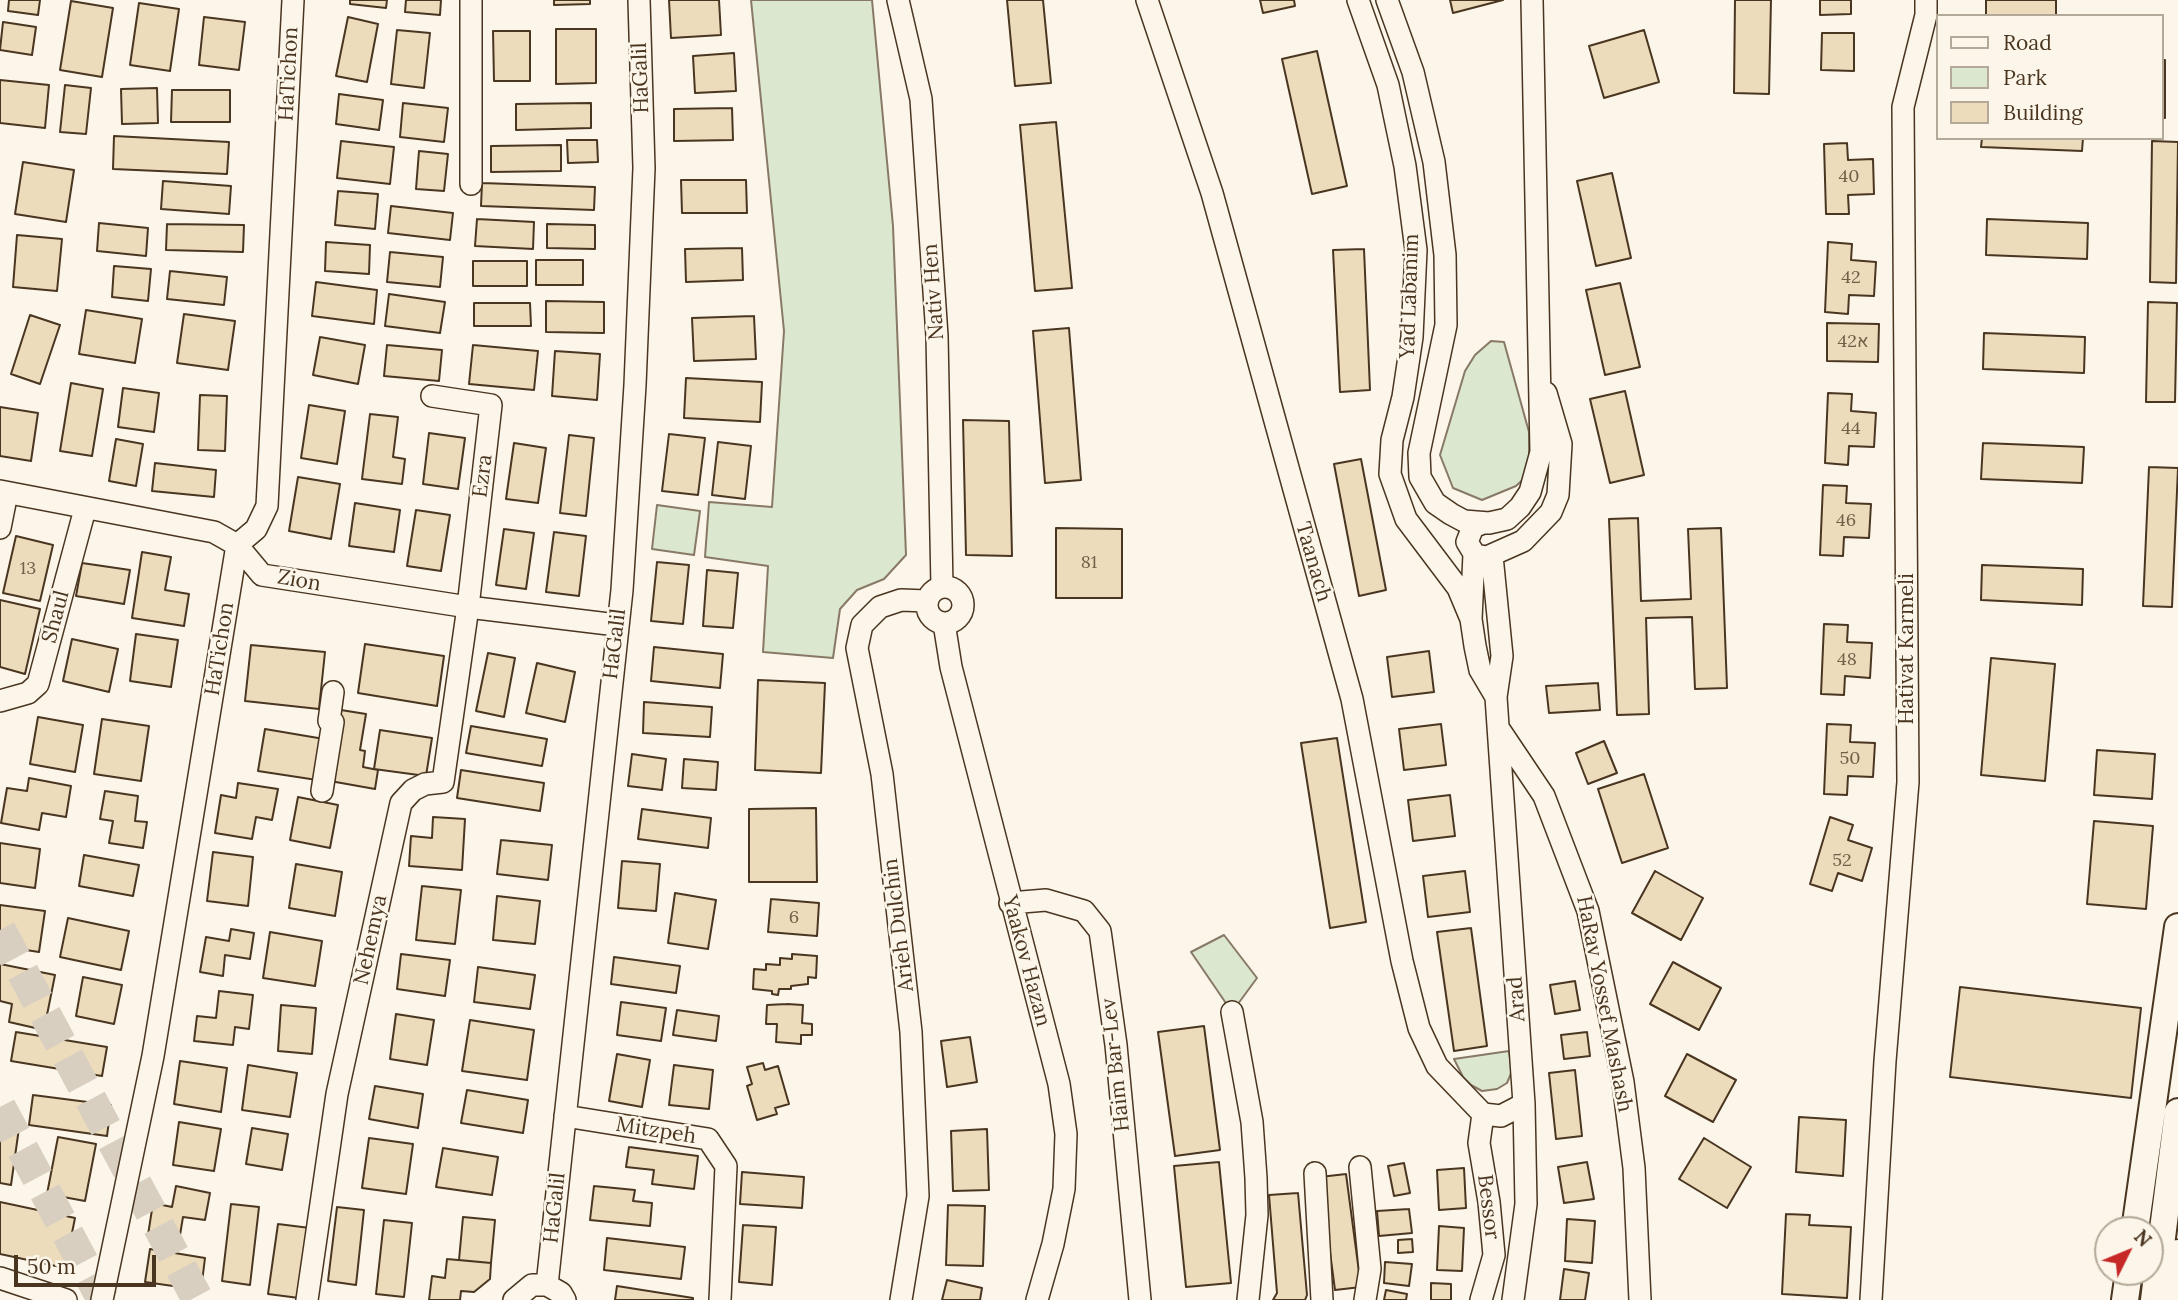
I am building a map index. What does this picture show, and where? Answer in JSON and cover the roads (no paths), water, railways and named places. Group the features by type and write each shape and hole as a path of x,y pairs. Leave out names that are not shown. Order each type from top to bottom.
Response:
{"highway":[{"path":"2165,1300 2178,1256"}],"main road":[{"path":"2137,1216 2178,927"},
{"path":"2154,1300 2178,1112"}],"street":[{"name":"HaTichon","path":"102,1300 153,1056 237,545 256,530 267,506 293,0"},
{"path":"471,0 471,184"},
{"name":"HaGalil","path":"547,1285 617,625 635,385 644,168 639,0"},
{"name":"Nativ Hen","path":"898,0 921,99 937,336 934,594"},
{"name":"Taanach","path":"1147,0 1212,193 1352,699 1402,961 1419,1028 1437,1066 1483,1114"},
{"name":"Yad Labanim","path":"1358,0 1388,85 1405,166 1416,250 1412,337 1403,397 1392,440 1390,474 1406,519 1458,588 1471,619"},
{"name":"Yad Labanim","path":"1387,0 1413,72 1434,162 1445,255 1446,325 1419,453 1420,477 1434,503 1464,521 1486,523"},
{"path":"1483,553 1467,542 1469,531 1514,515 1530,492 1541,452 1532,0"},
{"name":"Hativat Karmeli","path":"1871,1300 1885,1061 1908,782 1903,107 1926,15 1926,0"},
{"path":"1422,538 1452,549 1483,553 1532,534 1550,512 1558,495 1561,444 1538,371"},
{"name":"Ezra","path":"432,396 491,405 468,607"},
{"name":"Zion","path":"3,492 214,532 237,545 262,575 468,607 617,625"},
{"path":"0,528 3,492"},
{"name":"Shaul","path":"0,701 28,693 38,684 85,509"},
{"path":"1483,553 1502,539 1498,529 1486,523"},
{"name":"Arad","path":"1483,553 1471,619 1480,670 1496,697"},
{"name":"Arad","path":"1483,553 1502,656 1496,697 1524,1104 1525,1214 1513,1300"},
{"path":"956,590 963,605 959,616 944,623 929,613 934,594 956,590"},
{"name":"Arieh Dulchin","path":"901,1300 918,1196 911,1032 882,775 857,648 862,625 880,607 934,594"},
{"name":"Nehemya","path":"307,1300 337,1094 401,803 413,790 425,784 443,782 468,607"},
{"name":"Yaakov Hazan","path":"944,623 951,667 1059,1084 1066,1134 1064,1189 1053,1244 1037,1300"},
{"path":"322,791 332,722 328,721 333,692"},
{"name":"HaRav Yossef Mashash","path":"1499,729 1544,796 1588,911 1623,1083 1634,1168 1640,1300"},
{"name":"Haim Bar-Lev","path":"1010,903 1046,900 1084,911 1100,931 1116,1045 1139,1300"},
{"path":"1232,1013 1252,1122 1256,1178 1257,1215 1248,1300"},
{"path":"1483,1114 1501,1116 1524,1104"},
{"name":"Bessor","path":"1481,1300 1494,1255 1479,1143 1483,1114"},
{"name":"Mitzpeh","path":"565,1116 708,1139 726,1166 720,1300"},
{"path":"1360,1167 1370,1269 1365,1300"},
{"path":"1315,1173 1322,1300"},
{"path":"0,1278 66,1300"},
{"path":"514,1300 532,1285 547,1285 561,1293 565,1300"}],"tunnel":[{"path":"0,930 198,1300"},
{"path":"0,1107 103,1300"}]}
